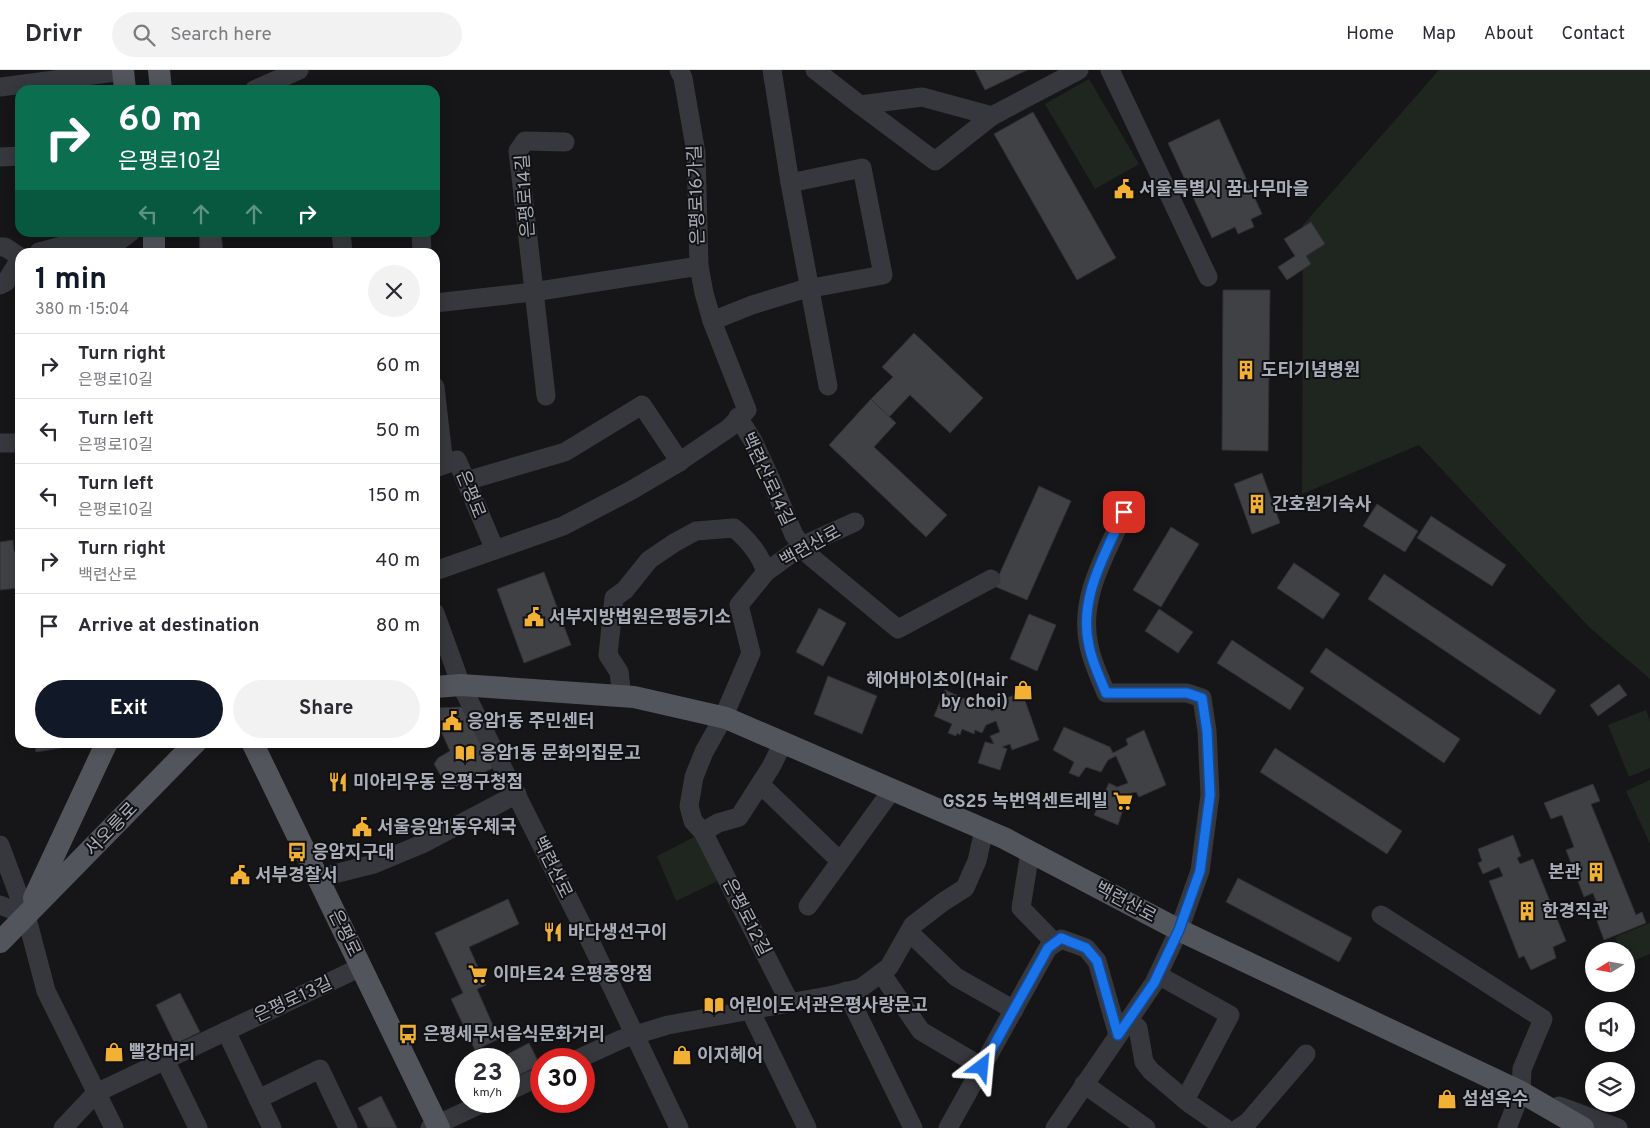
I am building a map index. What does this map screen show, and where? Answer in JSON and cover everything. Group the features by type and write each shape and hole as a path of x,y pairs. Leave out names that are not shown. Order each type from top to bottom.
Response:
{"main road":[{"path":"159,70 160,85"},
{"name":"백련산로","path":"440,686 461,684 634,697 723,718 984,830 1179,930 1521,1092 1582,1128"},
{"path":"26,915 104,748"},
{"name":"서오릉로","path":"0,942 190,748"},
{"name":"은평로","path":"255,748 361,967 435,1127"}],"street":[{"path":"265,85 299,70"},
{"name":"은평로16가길","path":"679,70 683,78 696,153 699,266 712,321"},
{"path":"772,70 790,183 828,386"},
{"path":"815,70 935,162 992,116 1079,70"},
{"path":"1110,70 1208,277"},
{"path":"58,85 97,83 124,77"},
{"path":"0,88 15,87"},
{"path":"860,105 922,97 992,116"},
{"name":"은평로14길","path":"546,396 518,151 525,141 565,142"},
{"path":"0,157 15,156"},
{"path":"712,321 752,305 810,288 883,275 862,168 790,183"},
{"path":"46,248 62,239 120,241 125,237"},
{"path":"0,247 5,247 15,254"},
{"path":"440,302 533,292 699,266"},
{"path":"0,285 6,282 15,267"},
{"name":"백련산로14길","path":"440,569 563,526 680,462 729,428 746,410 712,321"},
{"path":"466,481 564,452 642,405 680,462"},
{"name":"백련산로14길","path":"738,417 752,440 794,535 802,546 810,556 898,629 991,579"},
{"path":"0,443 15,443"},
{"name":"은평로","path":"440,466 457,460 495,550"},
{"path":"1055,1128 1158,975 1179,930 1200,871 1210,795 1207,731 1202,698 1187,693 1106,693 1089,646 1087,610 1094,578 1124,512"},
{"name":"백련산로","path":"700,763 723,718 751,653 739,605 766,572 802,546 856,522"},
{"name":"백련산로","path":"622,696 619,672 608,655 614,598 625,590 649,560 696,531 734,528 743,536 762,561 766,572"},
{"name":"백련산로","path":"440,627 461,684 636,1035"},
{"path":"703,832 718,823 739,817 771,767 783,743"},
{"name":"은평로12길","path":"700,763 694,777 689,806 693,821 703,832 790,1003"},
{"path":"760,784 840,861"},
{"path":"808,906 892,790"},
{"path":"318,878 374,864 422,844 517,794"},
{"path":"595,1051 622,1039 668,1025 861,988 889,968 913,925 965,888 977,861 984,830"},
{"path":"0,845 26,915 46,991 114,1128"},
{"path":"1030,852 1021,908 1055,943"},
{"path":"0,905 26,915"},
{"path":"1381,915 1543,1019 1522,1069 1521,1092 1506,1128"},
{"path":"909,932 956,978 1014,1010"},
{"path":"948,1128 1048,948 1061,938 1086,948 1097,961 1123,1027"},
{"name":"은평로13길","path":"63,1128 96,1093 361,967"},
{"path":"882,973 921,1031 982,1067"},
{"path":"1158,975 1230,1014 1185,1100"},
{"path":"846,992 913,1128"},
{"path":"750,1010 808,1128"},
{"path":"1123,1027 1138,1028 1144,1062 1151,1071 1221,1127"},
{"path":"226,1031 272,1128"},
{"path":"636,1035 679,1128"},
{"path":"1248,1126 1306,1054"},
{"path":"165,1060 198,1128"},
{"path":"258,1099 320,1069 348,1128"},
{"path":"1084,1084 1146,1128"},
{"name":"백련산로","path":"1521,1092 1566,1128"},
{"name":"백련산로","path":"1521,1092 1618,1128"},
{"path":"435,1127 463,1113"}],"shaded area":[{"path":"1439,70 1650,70 1650,679 1589,627 1419,445 1302,494 1303,225"},
{"path":"1089,79 1139,164 1095,189 1045,104"},
{"path":"1646,710 1650,721 1650,768 1629,777 1608,725"},
{"path":"1650,780 1650,844 1626,791"},
{"path":"698,835 722,879 676,901 657,856"},
{"path":"1650,923 1650,954 1635,960 1635,942 1617,942 1615,937"}],"building":[{"path":"975,70 1027,70 985,90"},
{"path":"1033,112 1116,258 1077,280 994,134"},
{"path":"1219,119 1262,214 1251,219 1254,227 1238,234 1235,227 1212,238 1168,143"},
{"path":"1311,222 1325,244 1306,256 1311,264 1287,280 1278,267 1295,256 1284,239"},
{"path":"199,237 222,237 223,248 200,248"},
{"name":"도티기념병원","path":"1223,290 1270,290 1268,451 1222,450"},
{"path":"914,333 983,398 950,433 910,395 889,417 871,399 893,377 882,367"},
{"path":"871,399 896,423 874,447 947,515 926,537 829,445"},
{"name":"간호원기숙사","path":"1262,473 1280,523 1252,534 1234,484"},
{"path":"1039,486 1071,501 1027,600 994,586"},
{"path":"1377,504 1418,531 1405,552 1363,526"},
{"path":"1431,516 1506,565 1492,586 1417,538"},
{"path":"1171,527 1199,544 1161,607 1133,590"},
{"path":"13,540 15,551 15,588 0,590 0,542"},
{"path":"1294,563 1340,594 1323,619 1277,588"},
{"name":"서부지방법원은평등기소","path":"544,572 571,645 524,663 497,589"},
{"path":"1384,574 1556,690 1540,715 1368,599"},
{"path":"819,608 846,623 823,666 796,652"},
{"path":"1159,609 1193,632 1178,653 1145,631"},
{"path":"1029,614 1056,625 1037,671 1010,659"},
{"path":"1232,640 1304,688 1290,710 1217,663"},
{"path":"1326,648 1460,739 1444,763 1310,672"},
{"path":"828,676 877,696 862,734 814,714"},
{"path":"1619,684 1627,695 1598,716 1590,705"},
{"path":"945,690 992,711 996,709 994,703 1022,692 1039,740 1012,750 1010,744 1002,747 1007,749 1000,770 978,763 985,742 994,744 990,736 1000,732 996,721 986,725 982,733 975,730 974,734 962,729 960,735 957,733 956,736 948,733 952,724 934,716"},
{"name":"응암1동 주민센터","path":"462,707 493,768 449,790 434,764 438,758 450,751 440,729 440,708"},
{"path":"1064,727 1110,747 1113,753 1128,745 1126,739 1144,730 1166,785 1139,797 1136,792 1128,794 1118,825 1094,815 1109,783 1117,787 1128,783 1116,756 1108,760 1101,772 1086,767 1079,777 1069,773 1074,762 1053,750"},
{"path":"36,748 61,748 36,752"},
{"path":"1275,748 1402,831 1387,854 1260,772"},
{"name":"본관","path":"1593,784 1600,801 1591,804 1636,915 1642,912 1646,923 1604,940 1597,921 1603,919 1593,893 1584,897 1566,850 1574,847 1562,815 1551,819 1544,803"},
{"name":"한경직관","path":"1513,835 1521,856 1517,858 1520,864 1533,859 1566,941 1553,947 1556,958 1531,970 1524,956 1519,958 1489,881 1503,876 1499,867 1483,874 1478,863 1482,861 1478,849"},
{"path":"1238,878 1352,938 1339,962 1226,902"},
{"path":"508,899 519,924 469,947 486,985 477,989 499,1039 479,1048 474,1048 451,999 463,993 435,933"},
{"path":"180,993 200,1032 175,1044 156,1005"},
{"path":"529,1043 532,1048 530,1070 520,1075 520,1048"},
{"path":"381,1096 397,1128 368,1128 358,1108"}],"place":[{"name":"서울특별시 꿈나무마을","path":"1124,189"},
{"name":"도티기념병원","path":"1246,370"},
{"name":"간호원기숙사","path":"1257,504"},
{"name":"서부지방법원은평등기소","path":"534,617"},
{"name":"헤어바이초이(Hair by choi)","path":"1023,690"},
{"name":"응암1동 주민센터","path":"452,721"},
{"name":"응암1동 문화의집문고","path":"465,753"},
{"name":"미아리우동 은평구청점","path":"338,782"},
{"name":"GS25 녹번역센트레빌","path":"1123,801"},
{"name":"서울응암1동우체국","path":"362,827"},
{"name":"응암지구대","path":"297,852"},
{"name":"본관","path":"1596,872"},
{"name":"서부경찰서","path":"240,875"},
{"name":"한경직관","path":"1527,911"},
{"name":"바다생선구이","path":"553,932"},
{"name":"이마트24 은평중앙점","path":"478,974"},
{"name":"어린이도서관은평사랑문고","path":"714,1005"},
{"name":"은평세무서음식문화거리","path":"408,1034"},
{"name":"빨강머리","path":"114,1052"},
{"name":"이지헤어","path":"682,1055"},
{"name":"섬섬옥수","path":"1447,1099"}],"route":[{"path":"982,1067 1048,948 1061,938 1086,948 1097,961 1118,1035 1154,983 1179,930 1200,871 1210,795 1207,731 1202,698 1187,693 1106,693 1089,646 1087,610 1094,578 1124,512"}]}
